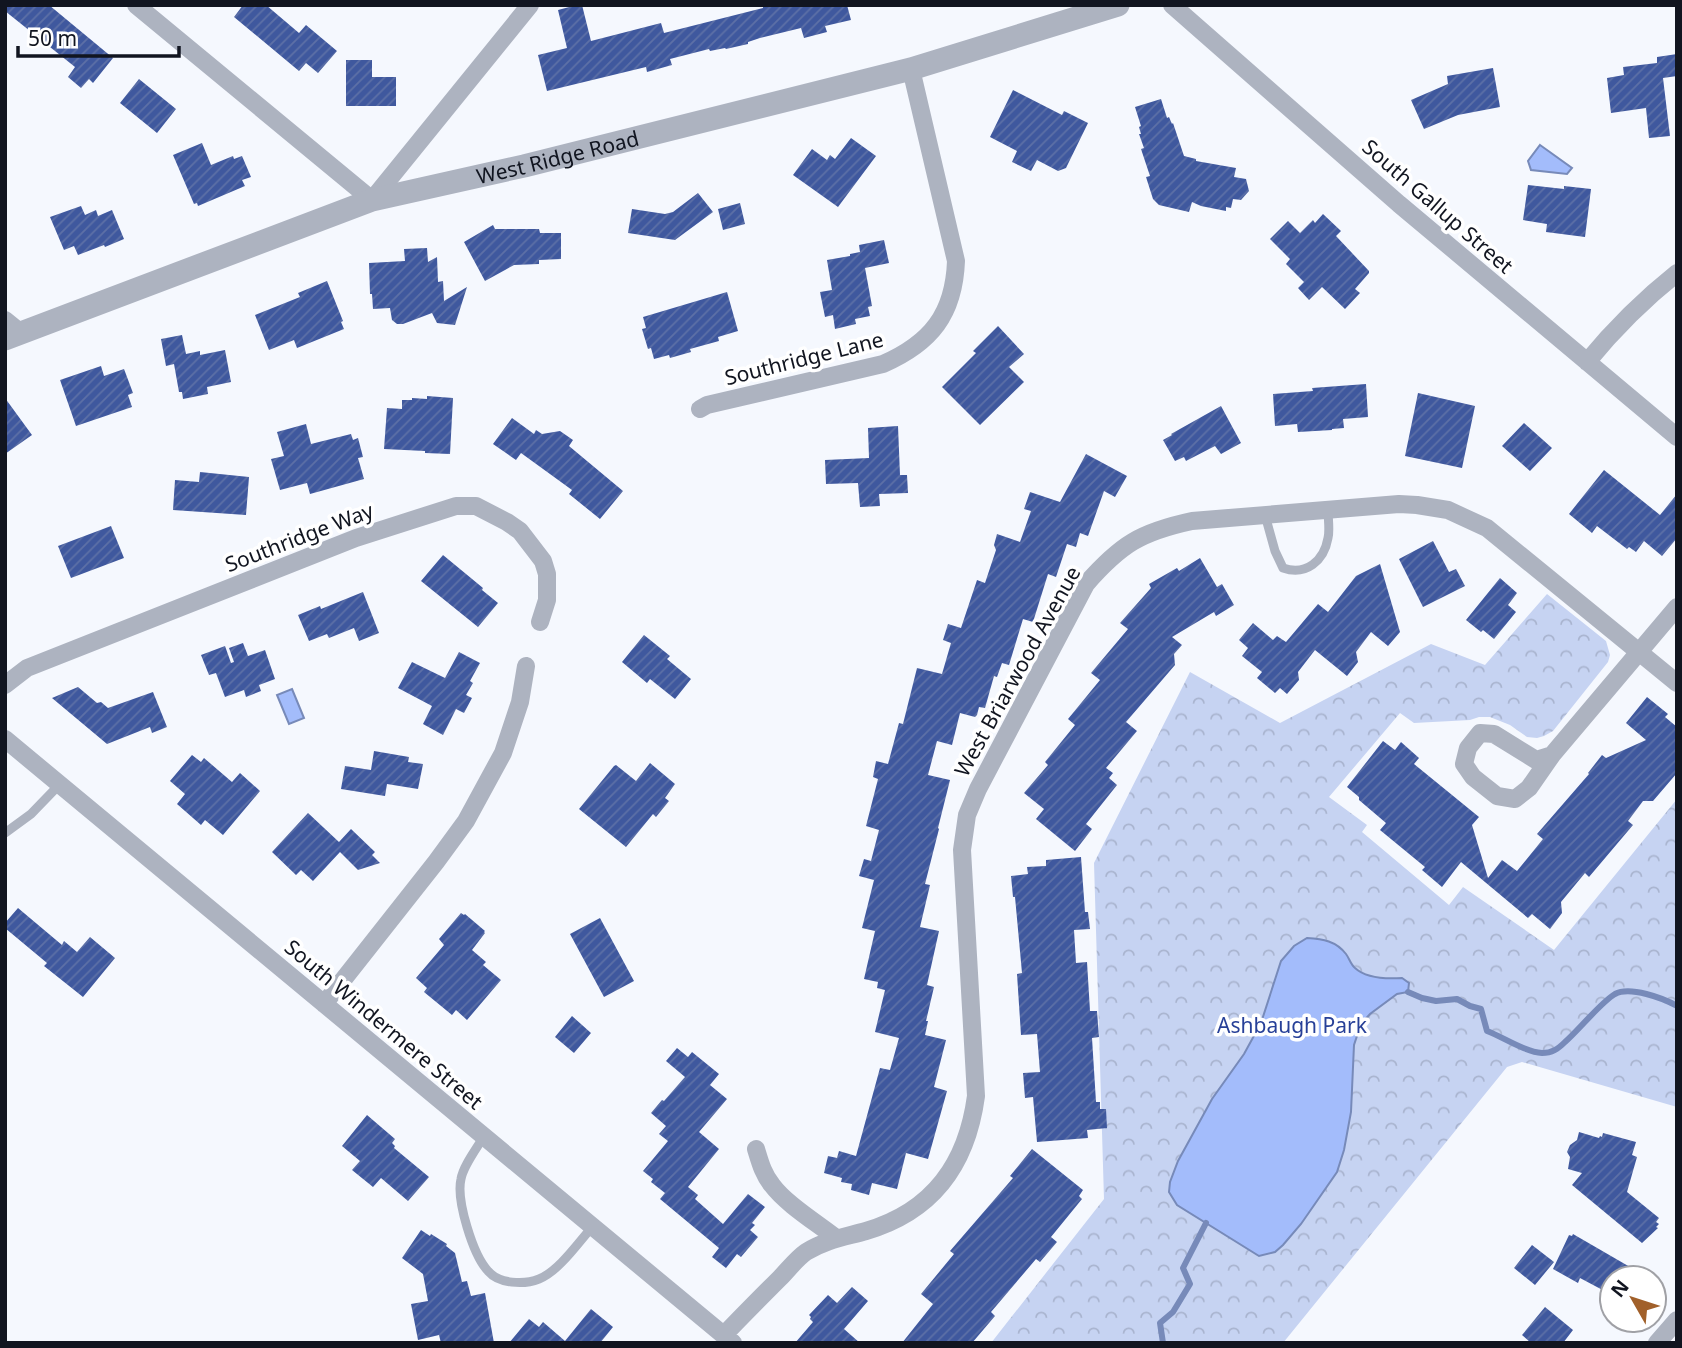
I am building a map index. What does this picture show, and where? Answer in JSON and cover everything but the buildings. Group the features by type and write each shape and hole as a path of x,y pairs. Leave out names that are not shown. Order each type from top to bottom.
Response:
{"street":[{"path":"136,5 372,200 530,5"},
{"name":"West Ridge Road","path":"10,330 372,200 524,166 911,69 1118,5"},
{"name":"South Gallup Street","path":"1172,5 1399,204 1677,437"},
{"name":"Southridge Lane","path":"700,409 707,405 883,364 910,351 933,331 953,291 956,261 911,69"},
{"path":"1587,362 1639,304 1677,273"},
{"name":"West Briarwood Avenue","path":"728,1339 804,1254 836,1238 886,1224 922,1203 940,1186 956,1164 974,1114 976,1096 962,850 968,815 978,789 1086,584 1105,562 1125,545 1164,527 1192,521 1399,504 1448,510 1487,528 1677,683"},
{"name":"Southridge Way","path":"5,685 27,668 356,538 456,506 476,506 507,522 520,531 539,555 547,574 547,600 540,622"},
{"path":"1552,755 1536,760 1494,734 1479,733 1468,748 1464,764 1473,777 1497,796 1514,799 1529,788 1552,755 1677,607"},
{"path":"324,1004 466,821 503,753 520,702 526,666"},
{"name":"South Windermere Street","path":"5,739 728,1339"},
{"path":"756,1149 763,1172 772,1185 836,1238"},
{"path":"1657,1343 1677,1320"}],"lane":[{"path":"1265,515 1275,551 1283,568 1293,572 1309,569 1320,559 1328,539 1328,510"},
{"path":"5,833 31,814 60,784"},
{"path":"484,1136 461,1177 459,1192 472,1241 489,1273 503,1280 520,1283 538,1279 554,1270 593,1226"}],"green space":[{"name":"Ashbaugh Park","path":"1547,594 1606,641 1610,655 1608,662 1553,731 1537,738 1527,737 1510,725 1490,717 1414,723 1400,713 1329,797 1367,825 1362,832 1449,905 1463,887 1554,950 1677,799 1677,1107 1522,1062 1507,1067 1283,1343 991,1343 1104,1199 1094,863 1190,672 1280,723 1431,644 1485,665"}],"water":[{"path":"1540,145 1572,168 1567,174 1531,170 1528,161"},
{"path":"292,689 304,718 289,724 277,695"},
{"path":"1307,938 1324,940 1338,946 1360,972 1384,978 1402,978 1409,983 1408,992 1397,994 1361,1024 1354,1045 1351,1112 1337,1172 1283,1245 1275,1252 1259,1256 1177,1205 1169,1192 1170,1182 1178,1161 1212,1099 1244,1054 1261,1023 1281,961 1294,946"}],"waterway":[{"path":"1408,992 1436,1001 1457,999 1481,1009 1487,1031 1521,1047 1542,1053 1560,1047 1615,994 1638,992 1677,1006"},
{"path":"1163,1343 1160,1323 1173,1312 1190,1284 1183,1268 1206,1223"}]}
